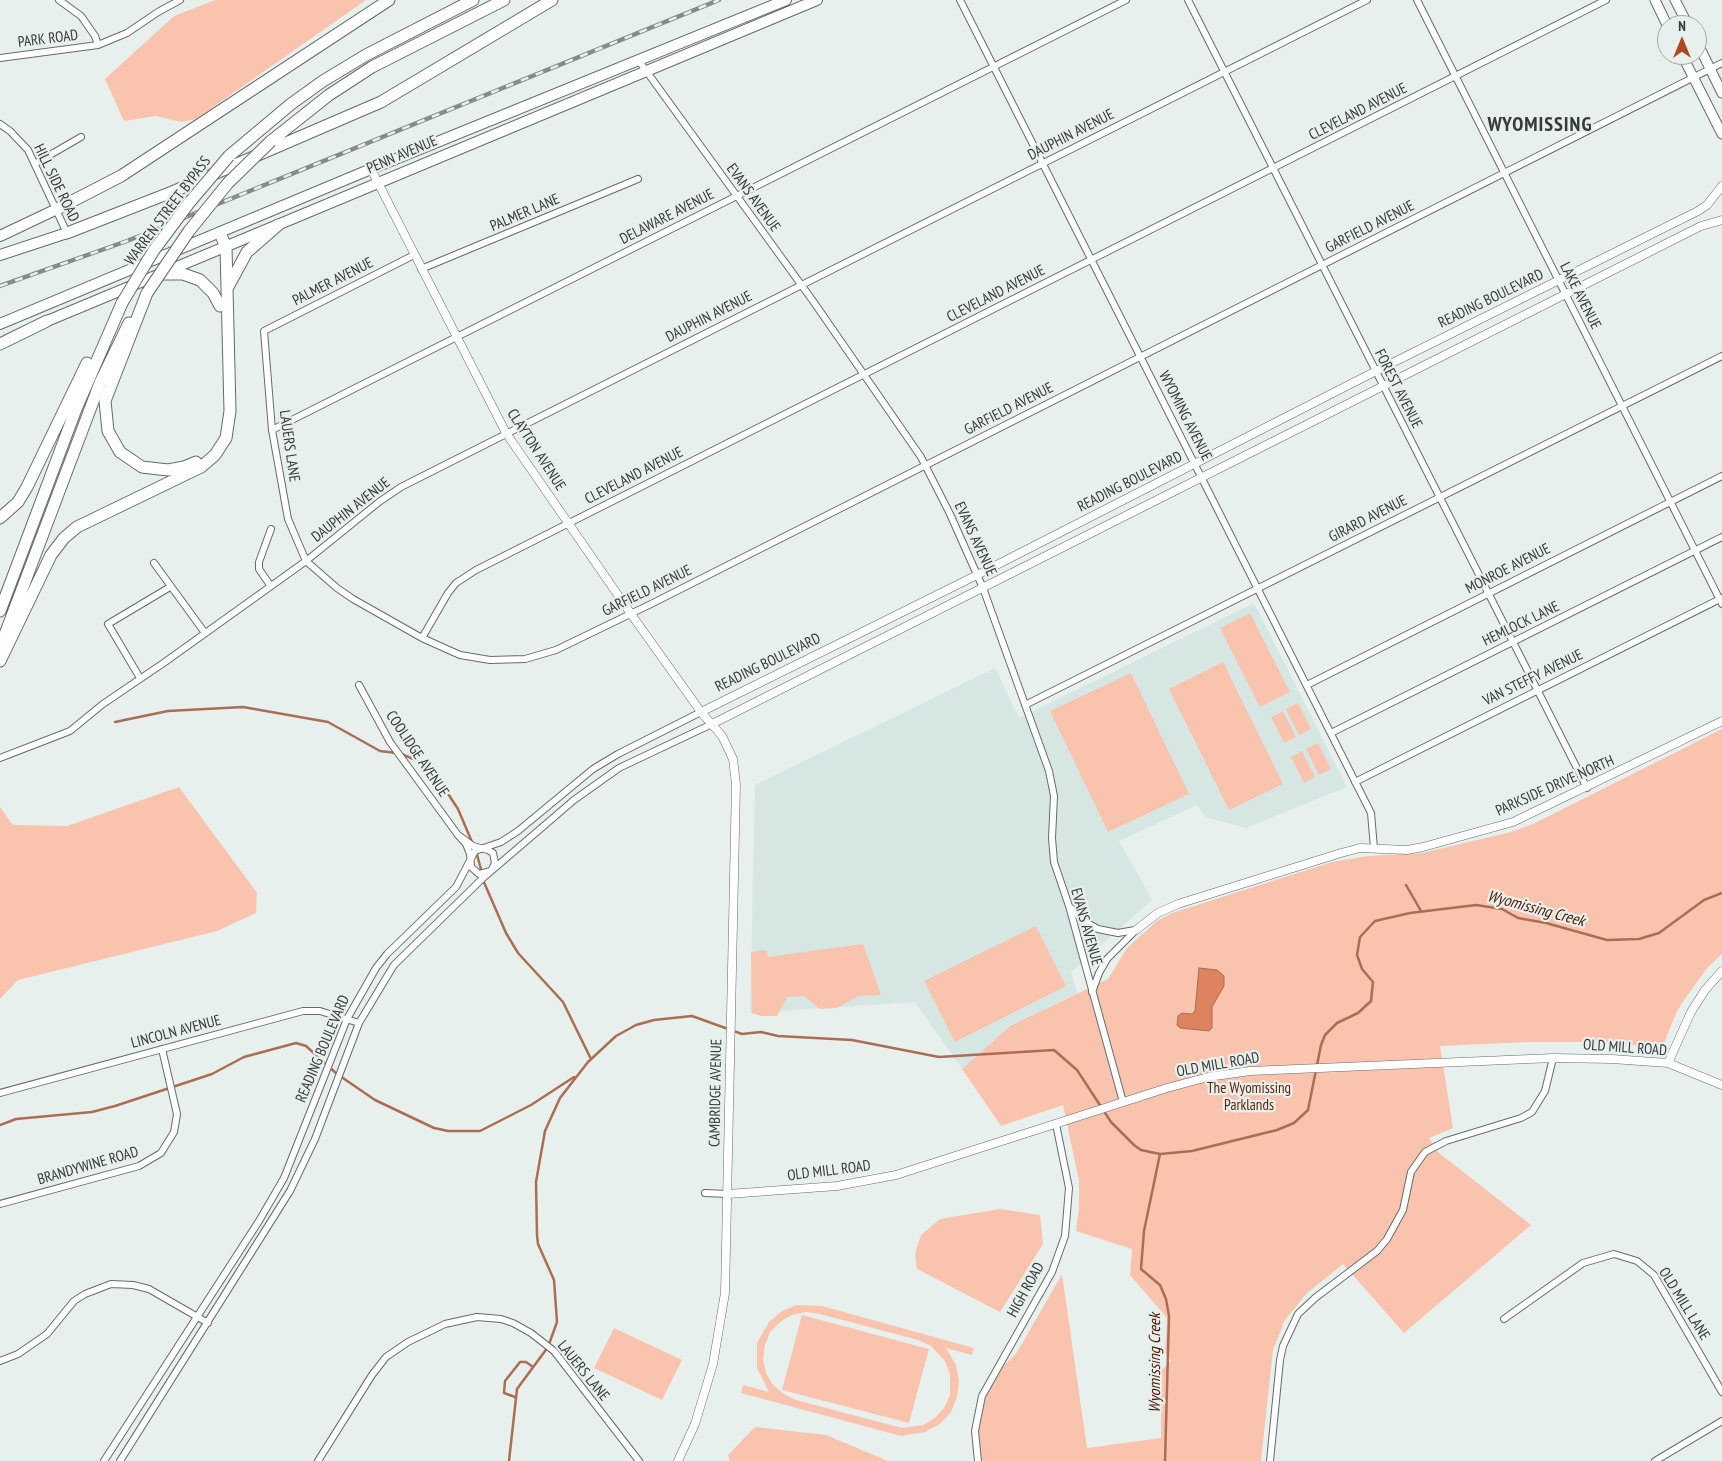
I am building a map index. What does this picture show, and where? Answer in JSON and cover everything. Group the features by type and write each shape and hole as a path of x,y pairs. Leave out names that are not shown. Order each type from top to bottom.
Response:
{"highway":[{"path":"57,209 128,172 388,0"},
{"name":"WARREN STREET BYPASS","path":"122,303 154,250 189,204 230,156 291,104 323,81 366,55 473,0"},
{"name":"WARREN STREET BYPASS","path":"147,293 189,231 228,184 272,141 329,95 372,67 504,0"},
{"path":"67,233 172,192 381,102 552,0"},
{"path":"227,291 246,252 278,225"},
{"path":"0,661 51,555 64,538 77,527 201,467 211,460 222,444 230,421 227,291 220,234"},
{"path":"147,293 108,393 105,411 108,431 120,452 136,464 153,470 174,470 192,464 209,451 219,435 223,412 220,306 222,249"},
{"path":"160,274 183,274 200,280 213,293 220,306"},
{"path":"0,646 100,382 120,338 147,293"},
{"path":"0,518 18,502 27,487 76,384 122,303"},
{"path":"0,611 76,409 122,303"},
{"path":"0,344 47,321"}],"main road":[{"name":"PENN AVENUE","path":"0,324 220,234 371,169 786,0"},
{"name":"PENN AVENUE","path":"0,340 816,0"},
{"path":"1655,0 1662,15"},
{"path":"1675,0 1683,15"},
{"path":"1707,61 1722,92"},
{"path":"1687,65 1722,134"},
{"path":"0,236 57,209"},
{"path":"0,255 67,233"}],"street":[{"path":"60,0 81,16 95,36 98,46"},
{"name":"PARK ROAD","path":"0,58 98,46 128,33 158,12 180,0"},
{"name":"WYOMING AVENUE","path":"960,0 1355,782 1373,819 1374,848"},
{"name":"DELAWARE AVENUE","path":"272,430 1126,0"},
{"name":"FOREST AVENUE","path":"1188,0 1587,788"},
{"name":"DAUPHIN AVENUE","path":"0,758 70,731 96,709 306,560 387,495 506,433 1366,0"},
{"name":"LAKE AVENUE","path":"1417,0 1721,600"},
{"name":"CLEVELAND AVENUE","path":"422,638 444,599 456,583 476,570 1606,0"},
{"name":"EVANS AVENUE","path":"639,61 644,71 801,285 925,466 978,575 1026,705 1052,786 1052,851 1123,1102"},
{"name":"GARFIELD AVENUE","path":"306,560 343,593 422,638 449,651 472,658 502,661 525,659 556,650 925,466 1722,63"},
{"name":"HILL SIDE ROAD","path":"0,124 22,142 36,163 67,233"},
{"path":"36,163 81,137"},
{"name":"CLAYTON AVENUE","path":"371,169 506,433 631,614 701,712 712,724"},
{"name":"PALMER LANE","path":"421,269 638,179"},
{"name":"READING BOULEVARD","path":"104,1461 284,1178 347,1019 376,968 456,887 473,852 501,842 518,831 593,769 618,754 978,575 1376,372 1698,211 1707,205 1722,186"},
{"name":"READING BOULEVARD","path":"120,1461 290,1191 315,1139 359,1023 385,977 400,959 491,871 574,800 619,768 712,724 1701,226 1722,220"},
{"name":"PALMER AVENUE","path":"264,331 414,255"},
{"name":"LAUERS LANE","path":"264,331 272,430 286,509 292,529 306,560"},
{"name":"GIRARD AVENUE","path":"1026,705 1722,356"},
{"name":"MONROE AVENUE","path":"1306,685 1722,476"},
{"path":"270,585 259,569 259,562 271,529"},
{"name":"HEMLOCK LANE","path":"1331,733 1722,537"},
{"path":"154,563 205,633"},
{"path":"140,678 108,624 170,587"},
{"name":"VAN STEFFY AVENUE","path":"1355,782 1721,600"},
{"name":"COOLIDGE AVENUE","path":"359,685 390,742 458,835 468,848 471,868 476,873 484,874 491,871 495,866 495,858 488,850 468,844 458,835"},
{"name":"PARKSIDE DRIVE NORTH","path":"1092,993 1099,973 1107,959 1136,930 1158,913 1178,904 1360,848 1415,849 1485,831 1531,815 1722,721"},
{"name":"CAMBRIDGE AVENUE","path":"678,1461 705,1393 721,1324 726,1286 736,772 728,747 712,724"},
{"path":"1069,906 1082,920 1098,929 1118,933 1136,930"},
{"path":"1668,1063 1691,1012 1705,990 1722,971"},
{"name":"LINCOLN AVENUE","path":"0,1092 303,1012 320,1011 359,1023"},
{"name":"BRANDYWINE ROAD","path":"0,1204 139,1166 162,1153 174,1132 177,1114 162,1049"},
{"path":"1270,1461 1280,1360 1283,1346 1298,1314 1315,1298 1377,1250 1387,1239 1402,1210 1411,1172 1425,1152 1446,1141 1521,1118 1532,1112 1546,1092 1553,1058"},
{"name":"OLD MILL ROAD","path":"728,1194 803,1190 879,1179 916,1170 1123,1102 1208,1077 1250,1071 1553,1058 1612,1059 1668,1063 1722,1085"},
{"name":"HIGH ROAD","path":"978,1461 975,1431 982,1396 1052,1272 1065,1236 1068,1188 1056,1124"},
{"path":"705,1193 728,1194"},
{"name":"OLD MILL LANE","path":"1504,1319 1582,1263 1614,1254 1637,1261 1654,1275 1722,1392"},
{"path":"0,1361 24,1350 47,1334 74,1302 90,1292 111,1284 133,1285 149,1289 208,1323"},
{"name":"LAUERS LANE","path":"318,1461 372,1375 386,1357 408,1342 445,1324 477,1317 501,1319 513,1323 531,1333 554,1351 639,1461"},
{"path":"1656,1461 1722,1421"}],"shaded area":[{"path":"1254,603 1347,787 1246,828 1206,817 1197,805 1119,841 1152,900 1071,972 1077,993 1010,1026 962,1069 915,1002 750,1013 755,785 995,668 1019,718"},
{"path":"1199,968 1217,970 1224,976 1224,986 1212,1007 1212,1028 1209,1031 1180,1028 1177,1025 1178,1016 1182,1013 1192,1014 1195,1011"}],"green space":[{"path":"215,0 366,0 196,119 181,122 156,116 124,121 105,79 174,16"},
{"path":"1250,613 1290,692 1260,707 1220,628"},
{"path":"1223,662 1283,784 1229,810 1169,689"},
{"path":"1131,673 1189,794 1108,832 1050,711"},
{"path":"1298,703 1311,729 1299,735 1286,709"},
{"path":"1283,711 1296,737 1284,743 1271,717"},
{"name":"The Wyomissing Parklands","path":"1722,729 1722,954 1708,967 1677,1011 1662,1048 1607,1042 1530,1042 1440,1046 1453,1128 1429,1138 1439,1153 1531,1225 1404,1333 1343,1264 1306,1294 1285,1320 1273,1350 1261,1461 978,1461 975,1431 991,1377 1016,1354 1062,1274 1087,1448 1161,1438 1161,1371 1171,1361 1165,1353 1167,1318 1130,1275 1132,1249 1076,1231 1079,1207 1079,1181 1063,1105 1001,1126 962,1069 1010,1026 1108,979 1127,948 1157,921 1172,913 1332,862 1368,856 1422,853 1511,832 1533,824"},
{"path":"1318,743 1331,769 1319,775 1306,749"},
{"path":"1302,751 1315,777 1304,783 1291,757"},
{"path":"179,787 257,893 256,913 217,931 18,980 0,999 0,807 13,825 67,826"},
{"path":"1036,926 1066,986 955,1042 924,981"},
{"path":"863,944 881,995 858,996 837,1008 820,1009 804,996 787,997 777,1016 761,1016 752,1013 751,952 766,950 768,957"},
{"path":"1000,1209 1040,1215 1043,1244 1000,1312 917,1269 915,1254 921,1235 940,1219"},
{"path":"797,1305 822,1306 974,1348 972,1355 946,1348 956,1365 959,1381 957,1397 951,1412 940,1424 925,1432 901,1436 741,1393 743,1385 769,1392 757,1368 757,1343 769,1322 782,1311","holes":["806,1312 918,1340 931,1346 945,1361 950,1374 950,1395 944,1408 935,1418 923,1425 902,1428 796,1400 784,1394 773,1385 766,1373 763,1359 765,1345 770,1332 780,1322 792,1315"]},
{"path":"802,1315 929,1349 909,1423 782,1390"},
{"path":"614,1328 682,1360 662,1400 594,1368"},
{"path":"755,1427 826,1435 888,1461 730,1461 728,1455"}],"waterway":[{"path":"115,722 168,711 243,707 328,722 380,751 396,753"},
{"path":"401,754 416,760 439,780 458,809 472,842"},
{"path":"476,851 482,873"},
{"path":"483,880 506,933 518,953 563,1002 591,1059"},
{"path":"1406,885 1421,911"},
{"path":"509,1461 517,1389 548,1347 557,1322 554,1280 538,1244 537,1235 536,1182 545,1131 560,1098 588,1062 616,1036 636,1025 654,1020 692,1016 742,1034 761,1032 778,1036 852,1040 939,1057 1054,1050 1077,1070 1111,1122 1134,1145 1141,1150 1160,1154 1192,1151 1277,1130 1294,1123 1308,1110 1321,1045 1325,1035 1337,1023 1358,1013 1371,1001 1373,982 1362,969 1357,955 1360,937 1375,921 1410,913 1476,905 1502,909 1518,918 1546,923 1607,940 1639,939 1659,933 1704,900 1722,893"},
{"path":"0,1125 16,1119 92,1112 115,1106 212,1074 244,1057 296,1043 306,1046 337,1074 375,1100 434,1128 448,1131 480,1131 531,1105 574,1077"},
{"name":"Wyomissing Creek","path":"1160,1154 1144,1231 1141,1269 1160,1285 1166,1299 1169,1316 1165,1461"},
{"path":"515,1397 504,1393 505,1381 520,1362 526,1362 533,1367"}],"railway":[{"path":"0,286 127,241 719,0"}],"district":[{"name":"WYOMISSING","path":"1540,125"}]}
